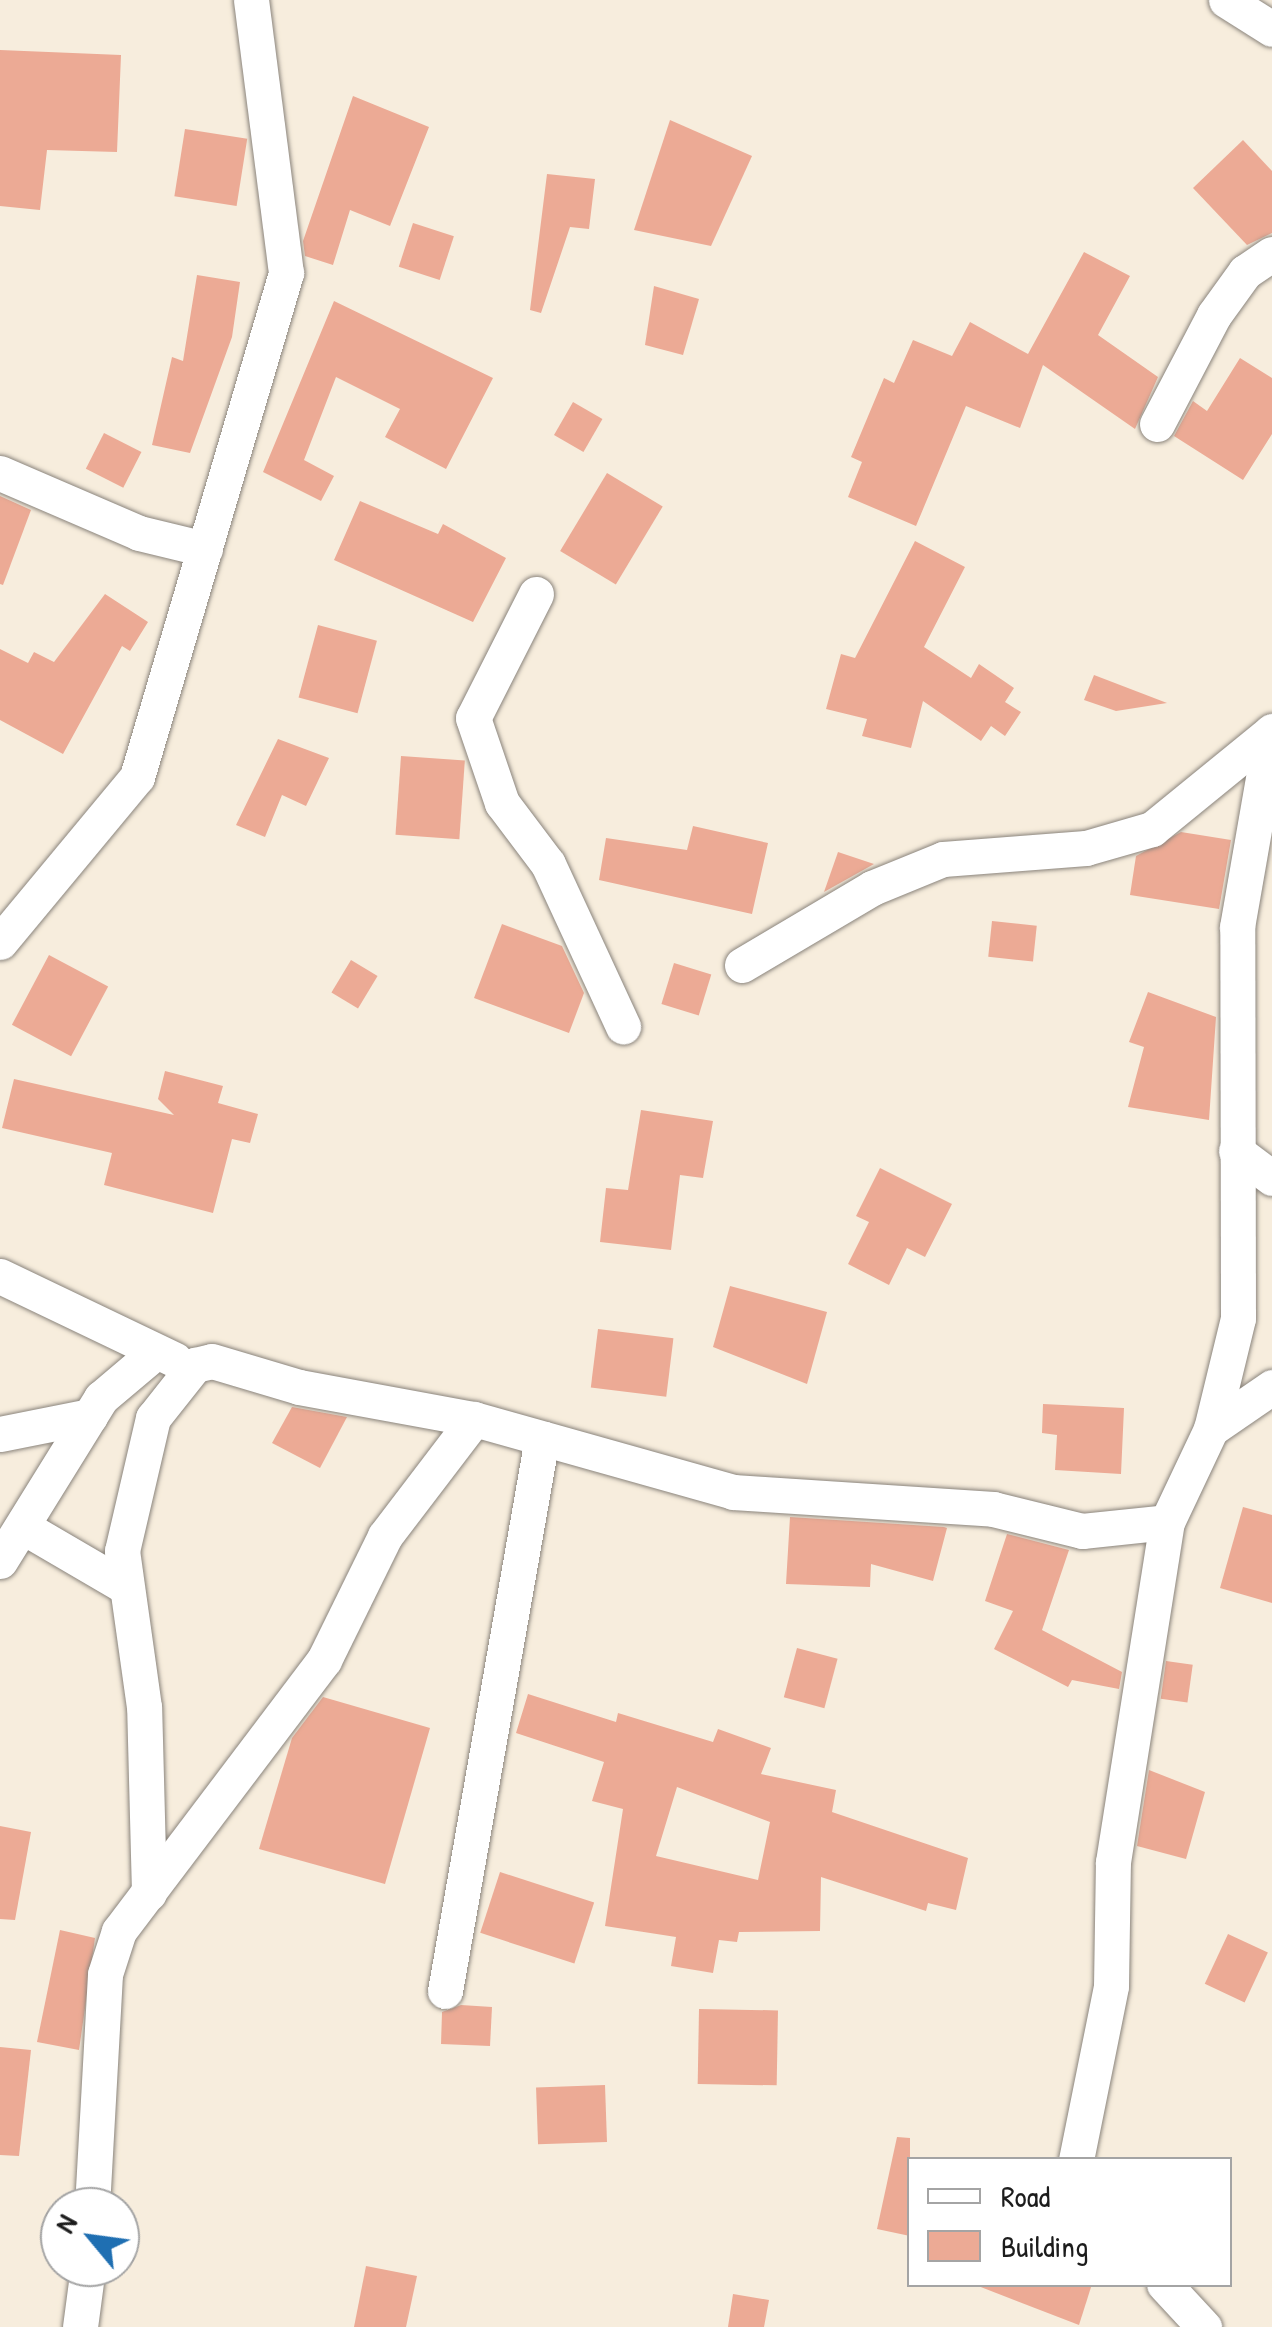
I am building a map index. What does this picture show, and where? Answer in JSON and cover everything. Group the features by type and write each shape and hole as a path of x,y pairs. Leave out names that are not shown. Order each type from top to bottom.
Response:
{"street":[{"path":"0,942 137,777 286,273 251,0"},
{"path":"1226,0 1272,29"},
{"path":"1157,424 1214,314 1245,272 1272,254"},
{"path":"0,473 139,533 205,548"},
{"path":"536,594 474,718 502,803 548,864 623,1026"},
{"path":"742,965 872,888 943,859 1086,848 1152,829 1272,731"},
{"path":"1077,2157 1111,1986 1113,1862 1168,1522 1211,1430 1238,1318 1237,927 1272,731"},
{"path":"1236,1151 1272,1178"},
{"path":"0,1276 153,1354 195,1365 212,1361 300,1388 474,1418 745,1494 993,1509 1082,1531 1168,1522"},
{"path":"0,1561 25,1528 90,1416 153,1354"},
{"path":"149,1893 144,1708 121,1584 154,1418 195,1365"},
{"path":"1211,1430 1272,1387"},
{"path":"0,1434 90,1416"},
{"path":"93,2187 105,1974 120,1931 324,1660 385,1536 474,1418"},
{"path":"445,1991 542,1438"},
{"path":"25,1528 121,1584"},
{"path":"80,2327 85,2287"},
{"path":"1167,2287 1204,2327"}],"building":[{"path":"0,50 121,55 117,152 47,150 40,210 0,206"},
{"path":"353,96 429,127 390,226 350,210 333,265 305,256 303,241"},
{"path":"670,120 752,156 711,246 634,230"},
{"path":"185,129 247,139 237,206 174,196"},
{"path":"1243,140 1272,171 1272,233 1247,245 1193,188"},
{"path":"547,174 595,179 589,229 570,227 541,313 530,310"},
{"path":"413,223 454,236 440,280 399,267"},
{"path":"1084,252 1130,276 1098,335 1158,377 1135,429 1043,365 1020,428 966,406 916,526 848,497 862,462 851,457 884,378 894,383 913,340 952,356 970,322 1028,354"},
{"path":"197,275 240,282 232,337 190,453 152,445 172,357 183,361"},
{"path":"654,286 699,299 683,355 645,345"},
{"path":"334,301 493,378 446,469 385,437 400,409 336,377 304,460 334,476 321,501 263,472"},
{"path":"1240,358 1272,378 1272,434 1243,480 1174,436 1193,401 1207,411"},
{"path":"573,402 602,419 583,452 554,435"},
{"path":"104,433 141,452 123,488 86,469"},
{"path":"607,473 663,506 616,584 560,551"},
{"path":"0,496 31,510 3,585 0,584"},
{"path":"360,501 438,534 443,524 506,558 473,622 334,560"},
{"path":"915,541 965,567 924,647 971,678 979,664 1014,688 1005,702 1021,712 1005,736 991,726 981,741 923,701 911,748 862,736 867,719 826,709 841,654 855,658"},
{"path":"105,594 148,622 130,651 122,646 63,754 0,720 0,649 28,663 34,652 54,662"},
{"path":"318,625 377,641 358,713 299,697"},
{"path":"1094,675 1167,703 1116,711 1084,700"},
{"path":"278,739 329,758 306,806 282,795 265,837 236,825"},
{"path":"401,756 465,760 459,839 395,835"},
{"path":"693,826 768,843 752,914 599,880 606,838 687,850"},
{"path":"1181,832 1231,840 1219,909 1130,895 1136,856"},
{"path":"838,852 874,864 824,892"},
{"path":"992,921 1037,926 1033,962 988,957"},
{"path":"502,924 562,946 584,993 569,1033 474,998"},
{"path":"49,955 108,986 71,1056 12,1025"},
{"path":"351,960 378,976 358,1009 331,993"},
{"path":"674,963 711,974 699,1016 661,1004"},
{"path":"1148,992 1216,1017 1209,1120 1128,1107 1144,1047 1129,1042"},
{"path":"165,1071 223,1086 218,1103 258,1114 250,1143 232,1139 213,1213 104,1185 112,1153 2,1128 14,1079 174,1115 158,1099"},
{"path":"641,1110 713,1121 703,1178 680,1175 671,1250 600,1242 606,1188 628,1190"},
{"path":"880,1168 952,1204 925,1257 907,1248 889,1285 848,1264 869,1222 856,1216"},
{"path":"730,1286 827,1312 807,1384 713,1347"},
{"path":"598,1329 673,1338 666,1397 591,1388"},
{"path":"1043,1404 1124,1408 1121,1474 1055,1470 1057,1435 1042,1433"},
{"path":"292,1407 347,1417 320,1468 272,1443"},
{"path":"1243,1507 1272,1515 1272,1603 1220,1588"},
{"path":"790,1517 947,1528 933,1581 871,1564 870,1587 786,1584"},
{"path":"1007,1534 1069,1550 1042,1630 1122,1672 1119,1689 1072,1680 1068,1687 994,1649 1013,1611 985,1601"},
{"path":"797,1648 838,1659 824,1708 784,1697"},
{"path":"1166,1661 1193,1665 1187,1702 1161,1699"},
{"path":"528,1694 616,1722 618,1713 713,1742 718,1729 771,1748 761,1774 836,1790 832,1812 968,1858 956,1910 928,1903 926,1911 821,1877 820,1931 739,1932 737,1942 719,1940 713,1973 671,1966 676,1937 605,1926 623,1809 592,1801 604,1762 516,1733","holes":["677,1787 770,1822 758,1880 656,1856"]},
{"path":"323,1697 430,1728 385,1884 259,1849 292,1738"},
{"path":"1149,1770 1205,1792 1186,1859 1137,1846"},
{"path":"0,1826 31,1832 15,1920 0,1919"},
{"path":"500,1872 594,1903 574,1963 480,1933"},
{"path":"60,1930 95,1938 79,2050 37,2042"},
{"path":"1228,1934 1268,1953 1245,2002 1205,1984"},
{"path":"461,2005 492,2007 490,2046 441,2044 442,2012"},
{"path":"699,2009 778,2010 777,2085 698,2084"},
{"path":"0,2047 31,2050 19,2156 0,2155"},
{"path":"605,2085 607,2142 538,2144 536,2087"},
{"path":"897,2137 910,2138 907,2235 877,2229"},
{"path":"366,2266 417,2276 406,2327 354,2327"},
{"path":"981,2287 1091,2287 1079,2325"},
{"path":"733,2294 769,2300 764,2327 728,2327"}]}
